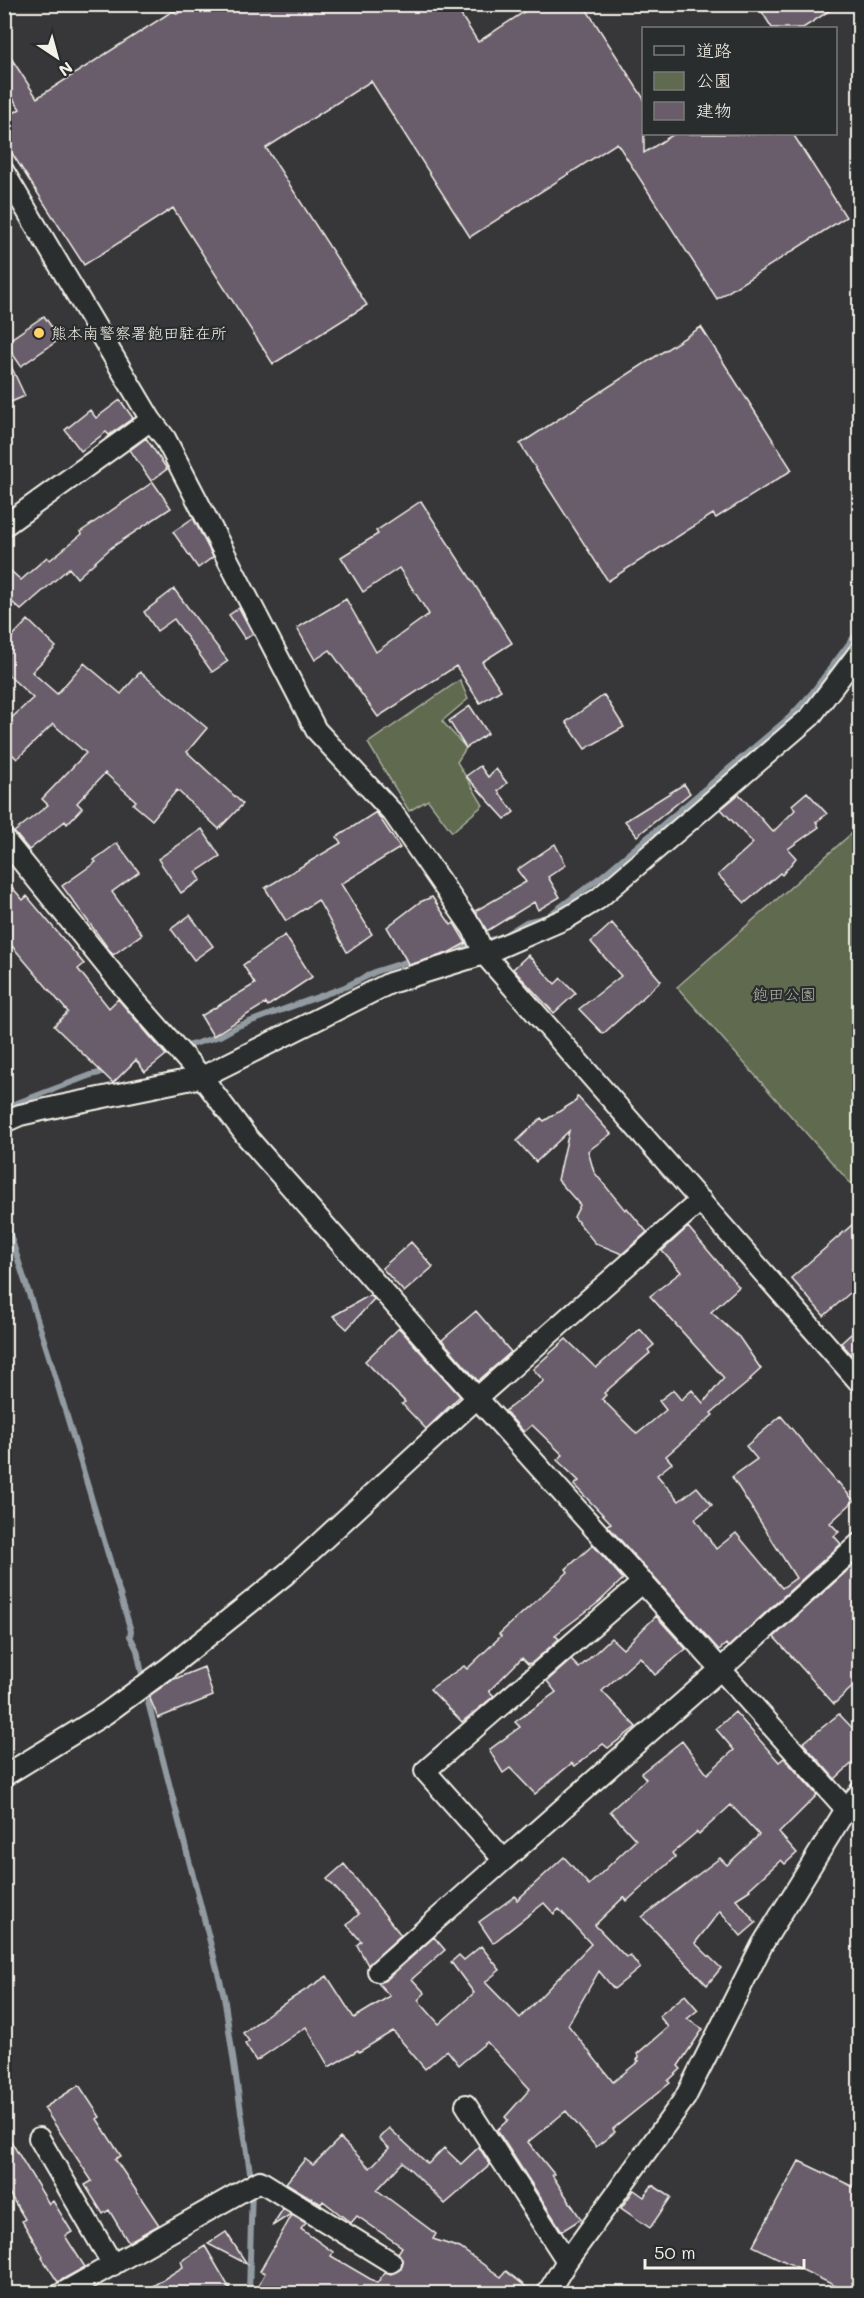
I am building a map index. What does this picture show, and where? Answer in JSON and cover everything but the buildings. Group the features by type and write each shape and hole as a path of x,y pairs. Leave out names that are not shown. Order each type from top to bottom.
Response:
{"street":[{"path":"4,172 151,420 165,438 316,730 393,813 473,929 484,954 585,1072 860,1383"},
{"path":"4,526 151,420"},
{"path":"4,1122 30,1113 202,1077 390,983 484,954 567,918 598,899 810,717 860,651"},
{"path":"4,839 130,995 202,1077 247,1137 477,1398 846,1809"},
{"path":"4,1776 105,1714 168,1668 286,1574 477,1398 700,1200"},
{"path":"378,1971 721,1669 860,1543"},
{"path":"504,1860 424,1771 643,1582"},
{"path":"547,2294 567,2261 685,2098 762,1945 846,1809 860,1792"},
{"path":"466,2105 567,2261"},
{"path":"39,2138 113,2265"},
{"path":"61,2294 260,2181 392,2262"}],"green space":[{"path":"460,680 468,699 442,721 466,748 457,762 483,805 452,832 428,800 409,811 368,743"},
{"name":"飽田公園","path":"859,827 859,1193 677,987"}],"waterway":[{"path":"456,946 476,944 502,937 526,922 547,917 602,876 790,717 812,693 860,629"},
{"path":"158,1055 220,1036 238,1026 345,987 377,971 415,959"},
{"path":"4,1108 91,1075 108,1071"},
{"path":"4,1216 49,1356 131,1631 130,1636 137,1650 148,1702 224,1996 252,2186 249,2294"}],"place":[{"name":"熊本南警察署飽田駐在所","path":"39,333"}]}
